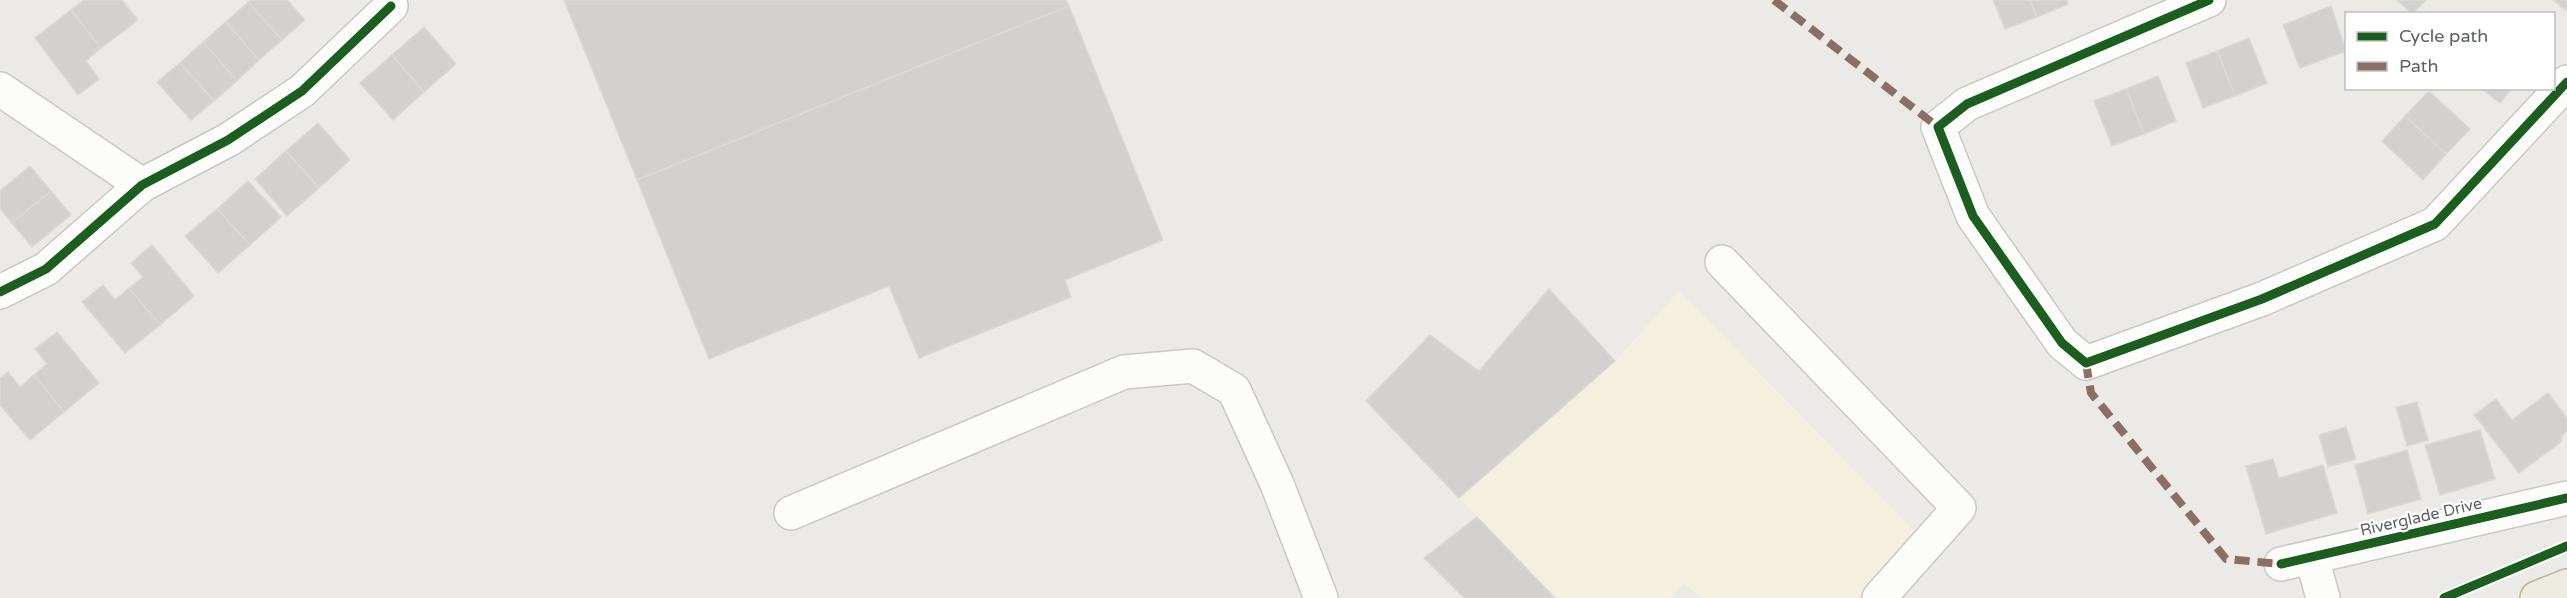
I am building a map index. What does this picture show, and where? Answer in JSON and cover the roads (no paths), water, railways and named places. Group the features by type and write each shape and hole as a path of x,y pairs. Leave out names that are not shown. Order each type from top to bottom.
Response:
{"highway":[{"path":"2537,598 2567,586"}],"street":[{"path":"2209,0 1967,104 1938,127 1972,216 2062,343 2086,363 2262,299 2435,224 2567,82"},
{"path":"0,292 46,269 142,185 228,140 302,91 391,6"},
{"path":"0,88 142,185"},
{"path":"1722,262 1959,508 1879,598"},
{"path":"791,513 1124,372 1193,366 1234,390 1277,484 1321,598"},
{"name":"Riverglade Drive","path":"2323,598 2296,561 2567,498"}]}
